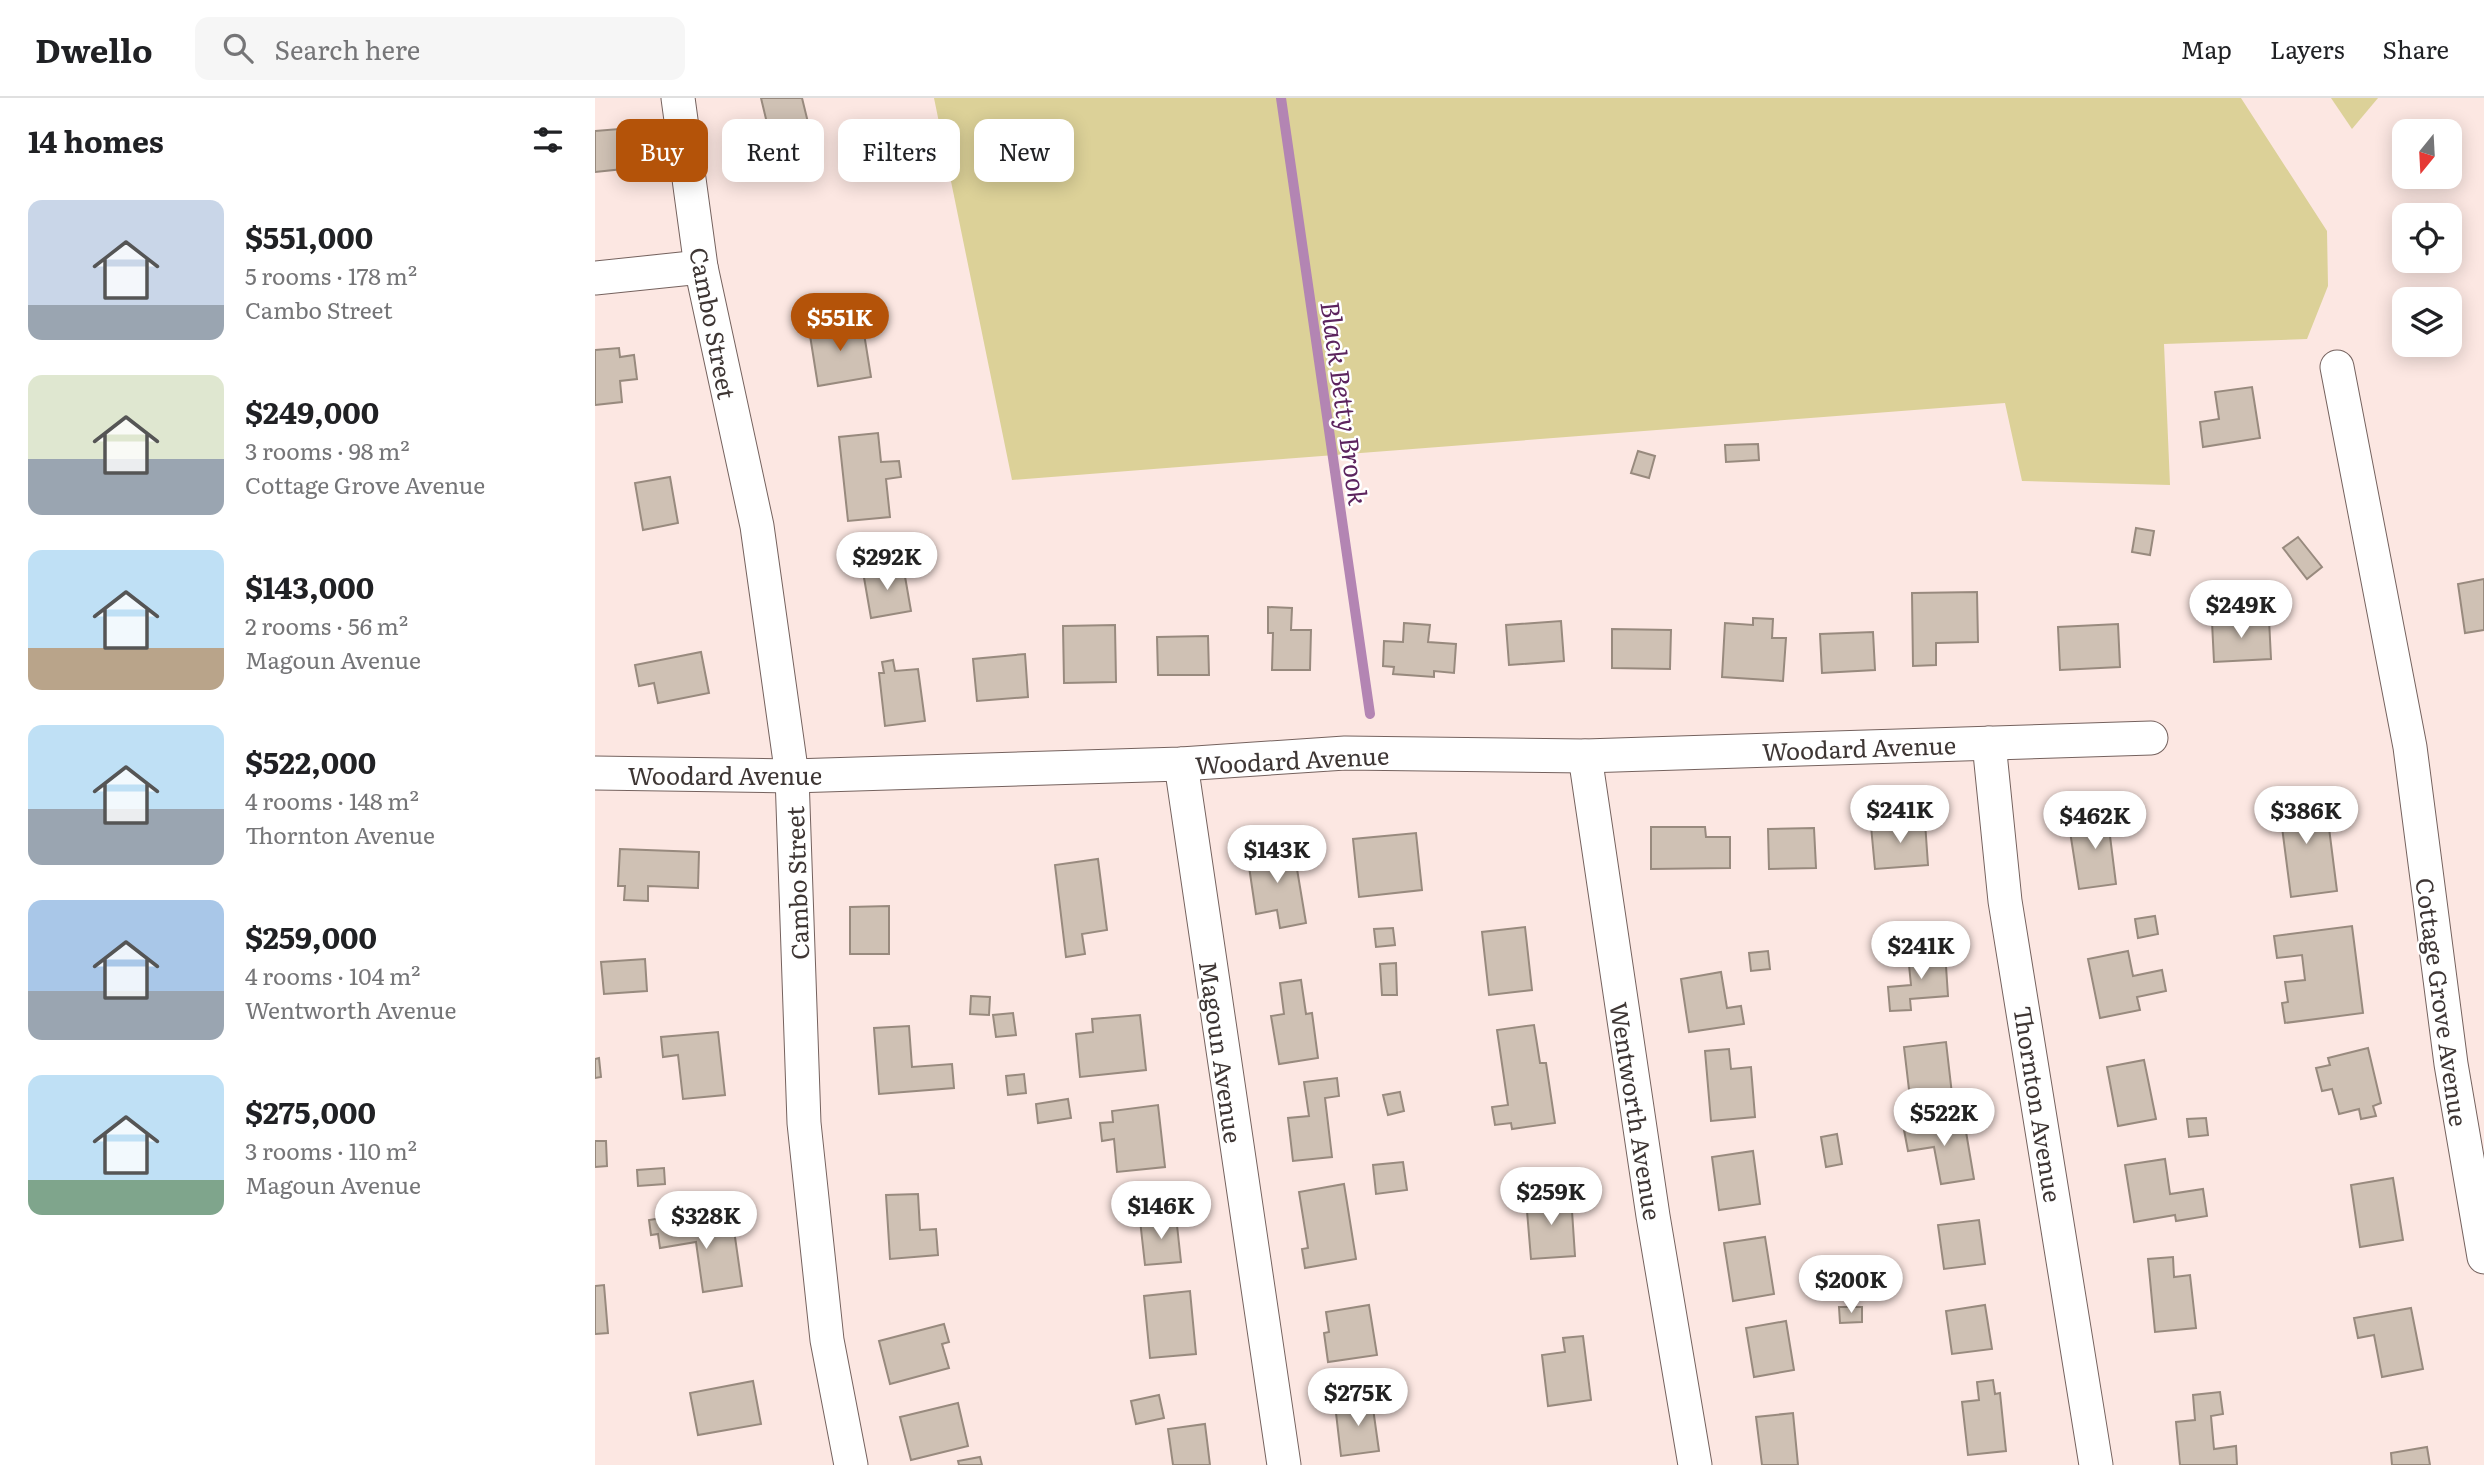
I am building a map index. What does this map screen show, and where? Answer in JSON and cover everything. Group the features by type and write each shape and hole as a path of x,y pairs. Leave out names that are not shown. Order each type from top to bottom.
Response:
{"street":[{"name":"Cambo Street","path":"678,98 701,267 757,526 792,776 804,1124 827,1340 851,1465"},
{"path":"595,278 701,267"},
{"name":"Cottage Grove Avenue","path":"2337,367 2410,747 2451,1064 2484,1257"},
{"name":"Woodard Avenue","path":"595,773 792,776 1181,764 1345,753 1585,756 2151,738"},
{"name":"Thornton Avenue","path":"1989,743 2005,901 2096,1465"},
{"name":"Wentworth Avenue","path":"1585,756 1651,1203 1695,1465"},
{"name":"Magoun Avenue","path":"1181,764 1284,1465"}],"shaded area":[{"path":"934,98 2241,98 2327,231 2328,286 2307,339 2164,344 2170,485 2022,481 2005,403 1012,480 951,182 960,182 960,119 938,119"},
{"path":"2331,98 2378,98 2352,129"}],"building":[{"path":"761,98 802,98 807,119 766,119"},
{"path":"616,129 616,170 595,172 595,131"},
{"path":"862,321 871,377 818,386 809,329"},
{"path":"619,348 620,357 634,355 637,379 620,381 622,402 595,405 595,350"},
{"path":"2252,387 2260,438 2203,447 2200,422 2219,419 2215,392"},
{"path":"878,433 881,462 899,461 901,477 886,479 890,517 848,521 839,437"},
{"path":"1758,444 1759,460 1726,462 1725,445"},
{"path":"1638,451 1655,456 1649,478 1631,473"},
{"path":"670,477 678,523 643,530 635,483"},
{"path":"2136,528 2154,531 2150,555 2132,552"},
{"path":"2298,537 2322,567 2307,579 2283,548"},
{"path":"903,565 911,611 871,618 863,572"},
{"path":"2484,579 2484,630 2465,633 2458,584"},
{"path":"1977,592 1978,642 1936,643 1936,665 1913,666 1912,593"},
{"path":"1268,607 1292,608 1291,630 1311,630 1310,670 1272,670 1273,633 1268,633"},
{"path":"1753,618 1773,619 1772,638 1786,638 1783,681 1722,677 1725,623 1753,625"},
{"path":"2269,619 2271,659 2214,662 2212,622"},
{"path":"1561,621 1564,661 1509,665 1506,625"},
{"path":"1404,623 1430,625 1428,642 1456,644 1454,673 1434,671 1434,677 1393,674 1394,667 1383,666 1384,641 1403,642"},
{"path":"2118,624 2120,667 2060,670 2058,627"},
{"path":"1115,625 1116,682 1064,683 1063,626"},
{"path":"1612,629 1671,630 1670,669 1612,668"},
{"path":"1873,632 1875,670 1822,673 1820,634"},
{"path":"1208,636 1209,675 1158,675 1157,637"},
{"path":"701,652 709,693 658,703 654,683 639,686 635,665"},
{"path":"1025,654 1028,697 977,701 973,659"},
{"path":"893,660 895,671 918,669 925,721 885,726 879,673 884,673 882,662"},
{"path":"2314,791 2319,830 2329,828 2337,891 2291,897 2278,796"},
{"path":"2124,816 2126,834 2110,836 2116,884 2079,889 2069,825"},
{"path":"1925,822 1928,865 1875,869 1871,826"},
{"path":"1651,827 1705,827 1706,837 1730,837 1730,868 1651,869"},
{"path":"1814,828 1816,868 1769,869 1768,829"},
{"path":"1416,833 1422,890 1359,897 1353,839"},
{"path":"1293,845 1306,923 1280,928 1277,910 1256,914 1247,853"},
{"path":"620,849 699,852 698,888 648,886 648,901 624,900 625,886 618,886"},
{"path":"1098,859 1107,930 1082,934 1085,954 1066,957 1055,865"},
{"path":"889,906 889,954 850,954 850,907"},
{"path":"2155,916 2158,934 2138,938 2135,919"},
{"path":"2352,926 2363,1013 2285,1023 2282,1003 2288,1002 2285,982 2305,980 2302,955 2277,958 2274,936"},
{"path":"1525,927 1532,990 1489,995 1482,932"},
{"path":"1393,928 1395,945 1376,947 1374,929"},
{"path":"1768,951 1770,969 1751,971 1749,953"},
{"path":"1945,951 1948,996 1910,999 1911,1010 1890,1011 1888,987 1911,985 1908,955"},
{"path":"2128,951 2133,976 2162,970 2166,991 2137,997 2140,1010 2100,1018 2088,959"},
{"path":"645,959 647,991 604,994 601,962"},
{"path":"1396,963 1397,995 1382,995 1380,964"},
{"path":"1721,972 1727,1008 1741,1006 1744,1024 1689,1032 1681,979"},
{"path":"1301,980 1306,1014 1312,1013 1318,1058 1279,1064 1271,1016 1284,1014 1280,983"},
{"path":"971,996 990,997 989,1015 970,1014"},
{"path":"1013,1013 1016,1035 996,1037 993,1015"},
{"path":"1140,1015 1146,1070 1080,1077 1076,1034 1093,1032 1092,1019"},
{"path":"1534,1025 1540,1063 1546,1063 1555,1123 1512,1129 1511,1123 1495,1125 1492,1107 1508,1105 1497,1030"},
{"path":"909,1026 912,1067 952,1064 954,1088 879,1094 874,1028"},
{"path":"718,1032 725,1095 683,1099 678,1055 663,1057 661,1037"},
{"path":"1946,1042 1953,1103 1920,1107 1919,1096 1910,1098 1904,1047"},
{"path":"2368,1048 2381,1103 2373,1106 2376,1116 2361,1119 2359,1109 2339,1114 2332,1089 2322,1091 2316,1068 2330,1065 2328,1058"},
{"path":"1729,1049 1731,1069 1751,1067 1755,1117 1711,1121 1705,1051"},
{"path":"599,1058 601,1077 595,1078 595,1059"},
{"path":"2144,1060 2156,1119 2118,1126 2107,1067"},
{"path":"1024,1074 1026,1093 1008,1095 1006,1076"},
{"path":"1337,1078 1339,1096 1325,1098 1332,1157 1293,1161 1288,1118 1309,1116 1304,1082"},
{"path":"1400,1092 1404,1111 1388,1115 1383,1095"},
{"path":"1068,1099 1071,1118 1038,1123 1036,1104"},
{"path":"1158,1105 1165,1167 1117,1172 1114,1139 1102,1141 1100,1123 1113,1122 1112,1111"},
{"path":"1939,1111 1941,1124 1964,1120 1974,1179 1941,1184 1934,1147 1908,1151 1904,1130 1931,1125 1929,1113"},
{"path":"2206,1118 2208,1135 2189,1137 2187,1119"},
{"path":"1837,1134 1842,1164 1826,1167 1821,1137"},
{"path":"595,1141 606,1141 607,1166 595,1167"},
{"path":"1753,1151 1760,1204 1719,1210 1712,1157"},
{"path":"2165,1159 2170,1194 2203,1189 2207,1216 2176,1221 2175,1215 2134,1222 2125,1165"},
{"path":"1403,1162 1407,1190 1376,1194 1373,1165"},
{"path":"664,1168 665,1184 638,1186 637,1170"},
{"path":"2393,1178 2403,1240 2360,1247 2351,1185"},
{"path":"1344,1184 1356,1259 1305,1268 1302,1249 1308,1248 1299,1192"},
{"path":"918,1194 920,1230 936,1229 938,1255 890,1259 886,1195"},
{"path":"1571,1196 1575,1256 1531,1259 1526,1199"},
{"path":"674,1216 677,1231 733,1223 742,1286 703,1292 696,1242 660,1248 658,1234 651,1235 649,1220"},
{"path":"1176,1216 1181,1262 1145,1265 1140,1220"},
{"path":"1979,1220 1985,1264 1944,1269 1938,1225"},
{"path":"1765,1237 1774,1294 1733,1301 1724,1243"},
{"path":"2173,1257 2174,1277 2190,1275 2196,1328 2155,1332 2148,1259"},
{"path":"1851,1262 1855,1282 1839,1284 1836,1264"},
{"path":"604,1285 608,1333 595,1334 595,1286"},
{"path":"1190,1291 1196,1354 1150,1358 1144,1296"},
{"path":"1369,1305 1377,1355 1328,1362 1324,1333 1329,1332 1326,1312"},
{"path":"1985,1305 1992,1349 1952,1354 1946,1311"},
{"path":"1839,1307 1862,1307 1862,1322 1840,1323"},
{"path":"2411,1308 2423,1369 2382,1377 2374,1335 2358,1338 2354,1318"},
{"path":"1786,1321 1794,1370 1754,1377 1746,1328"},
{"path":"944,1324 949,1342 942,1344 949,1368 890,1384 879,1341"},
{"path":"1583,1336 1591,1400 1548,1406 1542,1355 1565,1352 1563,1338"},
{"path":"1993,1380 1995,1394 2000,1393 2006,1451 1968,1455 1962,1402 1979,1400 1977,1382"},
{"path":"753,1381 761,1424 698,1435 690,1393"},
{"path":"2220,1392 2223,1414 2211,1416 2214,1449 2236,1446 2237,1465 2180,1465 2176,1422 2195,1420 2193,1395"},
{"path":"1371,1394 1379,1451 1341,1456 1336,1413 1357,1410 1355,1396"},
{"path":"1159,1395 1164,1418 1136,1424 1131,1401"},
{"path":"958,1403 968,1446 911,1460 900,1417"},
{"path":"1793,1413 1798,1465 1762,1465 1756,1417"},
{"path":"1205,1424 1210,1465 1173,1465 1168,1429"},
{"path":"2427,1447 2430,1465 2392,1465 2391,1453"},
{"path":"980,1457 982,1465 959,1465 958,1461"}],"waterway":[{"name":"Black Betty Brook","path":"1281,98 1370,714"}]}
